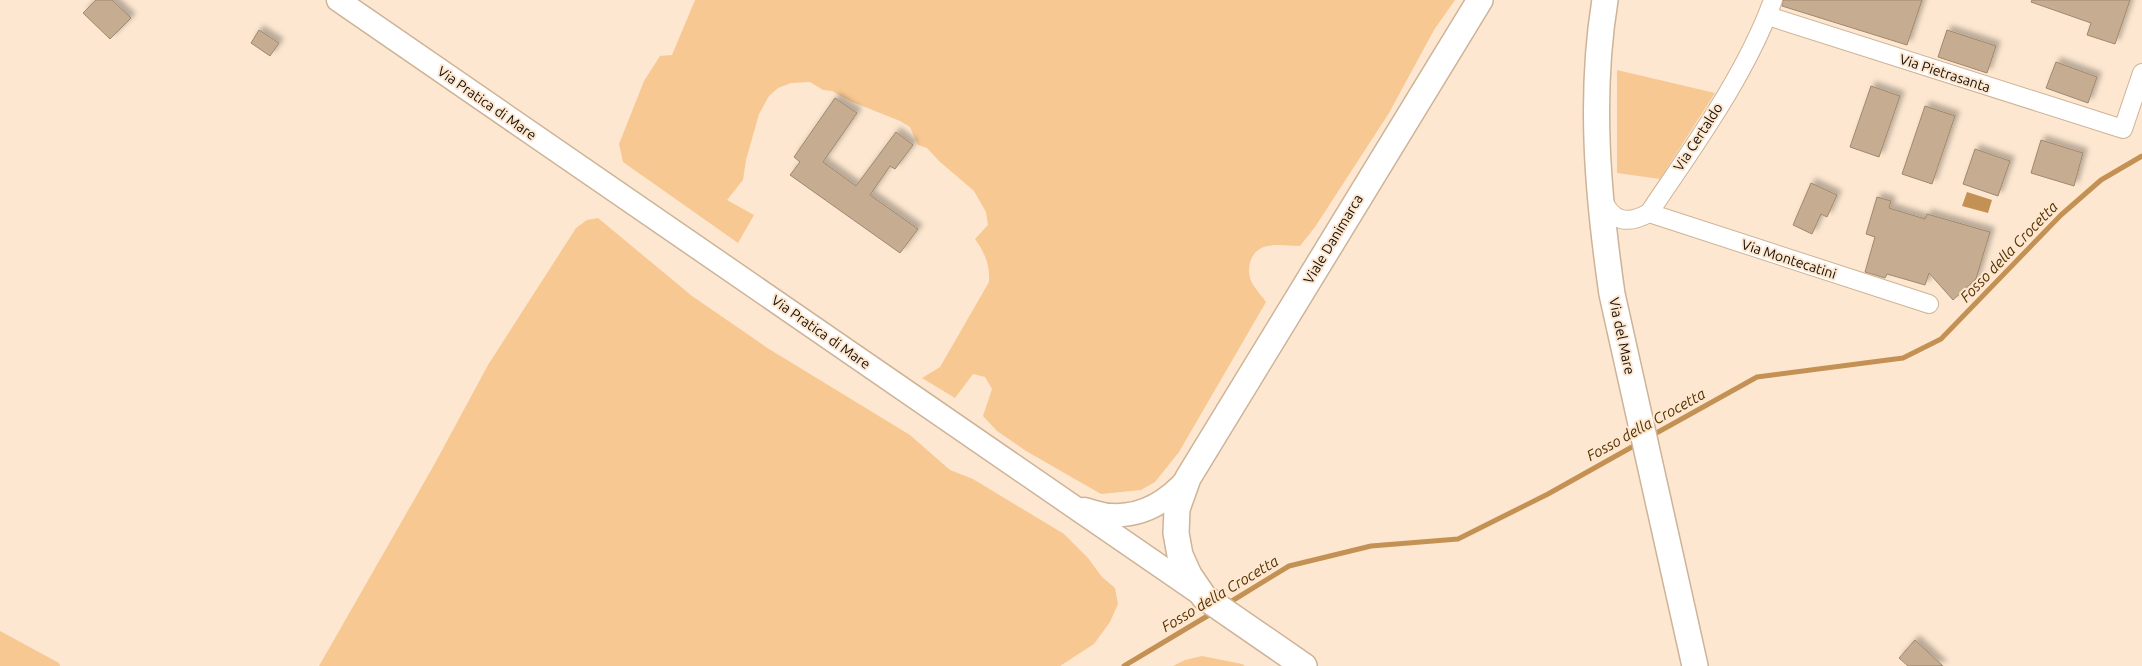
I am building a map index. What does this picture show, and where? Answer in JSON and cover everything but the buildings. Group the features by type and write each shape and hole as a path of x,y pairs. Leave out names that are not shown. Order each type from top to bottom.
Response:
{"main road":[{"name":"Viale Danimarca","path":"1204,597 1189,575 1180,555 1176,534 1177,509 1188,478 1480,0"},
{"name":"Via del Mare","path":"1605,0 1601,26 1597,90 1599,191 1612,294 1695,666"},
{"name":"Via Pratica di Mare","path":"1204,597 1304,666"}],"street":[{"name":"Via Pratica di Mare","path":"338,0 1204,597"},
{"name":"Via Pietrasanta","path":"1770,8 2123,129 2142,73"},
{"name":"Via Certaldo","path":"1649,213 1711,120 1770,8"},
{"path":"1599,191 1610,211 1621,220 1634,219 1649,213"},
{"name":"Via Montecatini","path":"1649,213 1929,304"},
{"name":"Viale Danimarca","path":"1076,508 1110,515 1138,513 1174,494 1188,478"}],"shaded area":[{"path":"695,0 1455,0 1434,30 1389,113 1315,227 1300,246 1268,246 1253,255 1249,266 1250,278 1266,302 1179,452 1155,482 1141,490 1101,494 1026,451 997,431 983,416 992,389 985,377 973,374 955,398 922,378 940,367 989,282 989,270 986,259 975,239 988,225 986,212 974,191 927,148 918,145 910,127 900,121 850,101 832,91 823,90 810,82 791,83 778,88 769,96 759,114 746,160 743,180 727,200 754,215 738,243 623,162 619,144 644,81 660,56 672,55"},
{"path":"1617,70 1715,93 1660,179 1617,173"},
{"path":"1967,192 1992,200 1988,213 1962,206"},
{"path":"598,218 692,296 769,349 910,435 950,470 973,479 1064,534 1088,558 1102,577 1115,588 1118,604 1110,622 1094,644 1060,666 319,666 434,465 488,365 576,228 587,220"},
{"path":"0,631 59,663 60,666 0,666"},
{"path":"1202,656 1245,666 1173,666 1185,660"}],"waterway":[{"name":"Fosso della Crocetta","path":"1651,436 1757,377 1903,358 1941,339 2061,215 2101,180 2142,156"},
{"name":"Fosso della Crocetta","path":"1227,604 1289,566 1371,546 1458,539 1548,494 1639,443"},
{"name":"Fosso della Crocetta","path":"1124,666 1214,612"}]}
